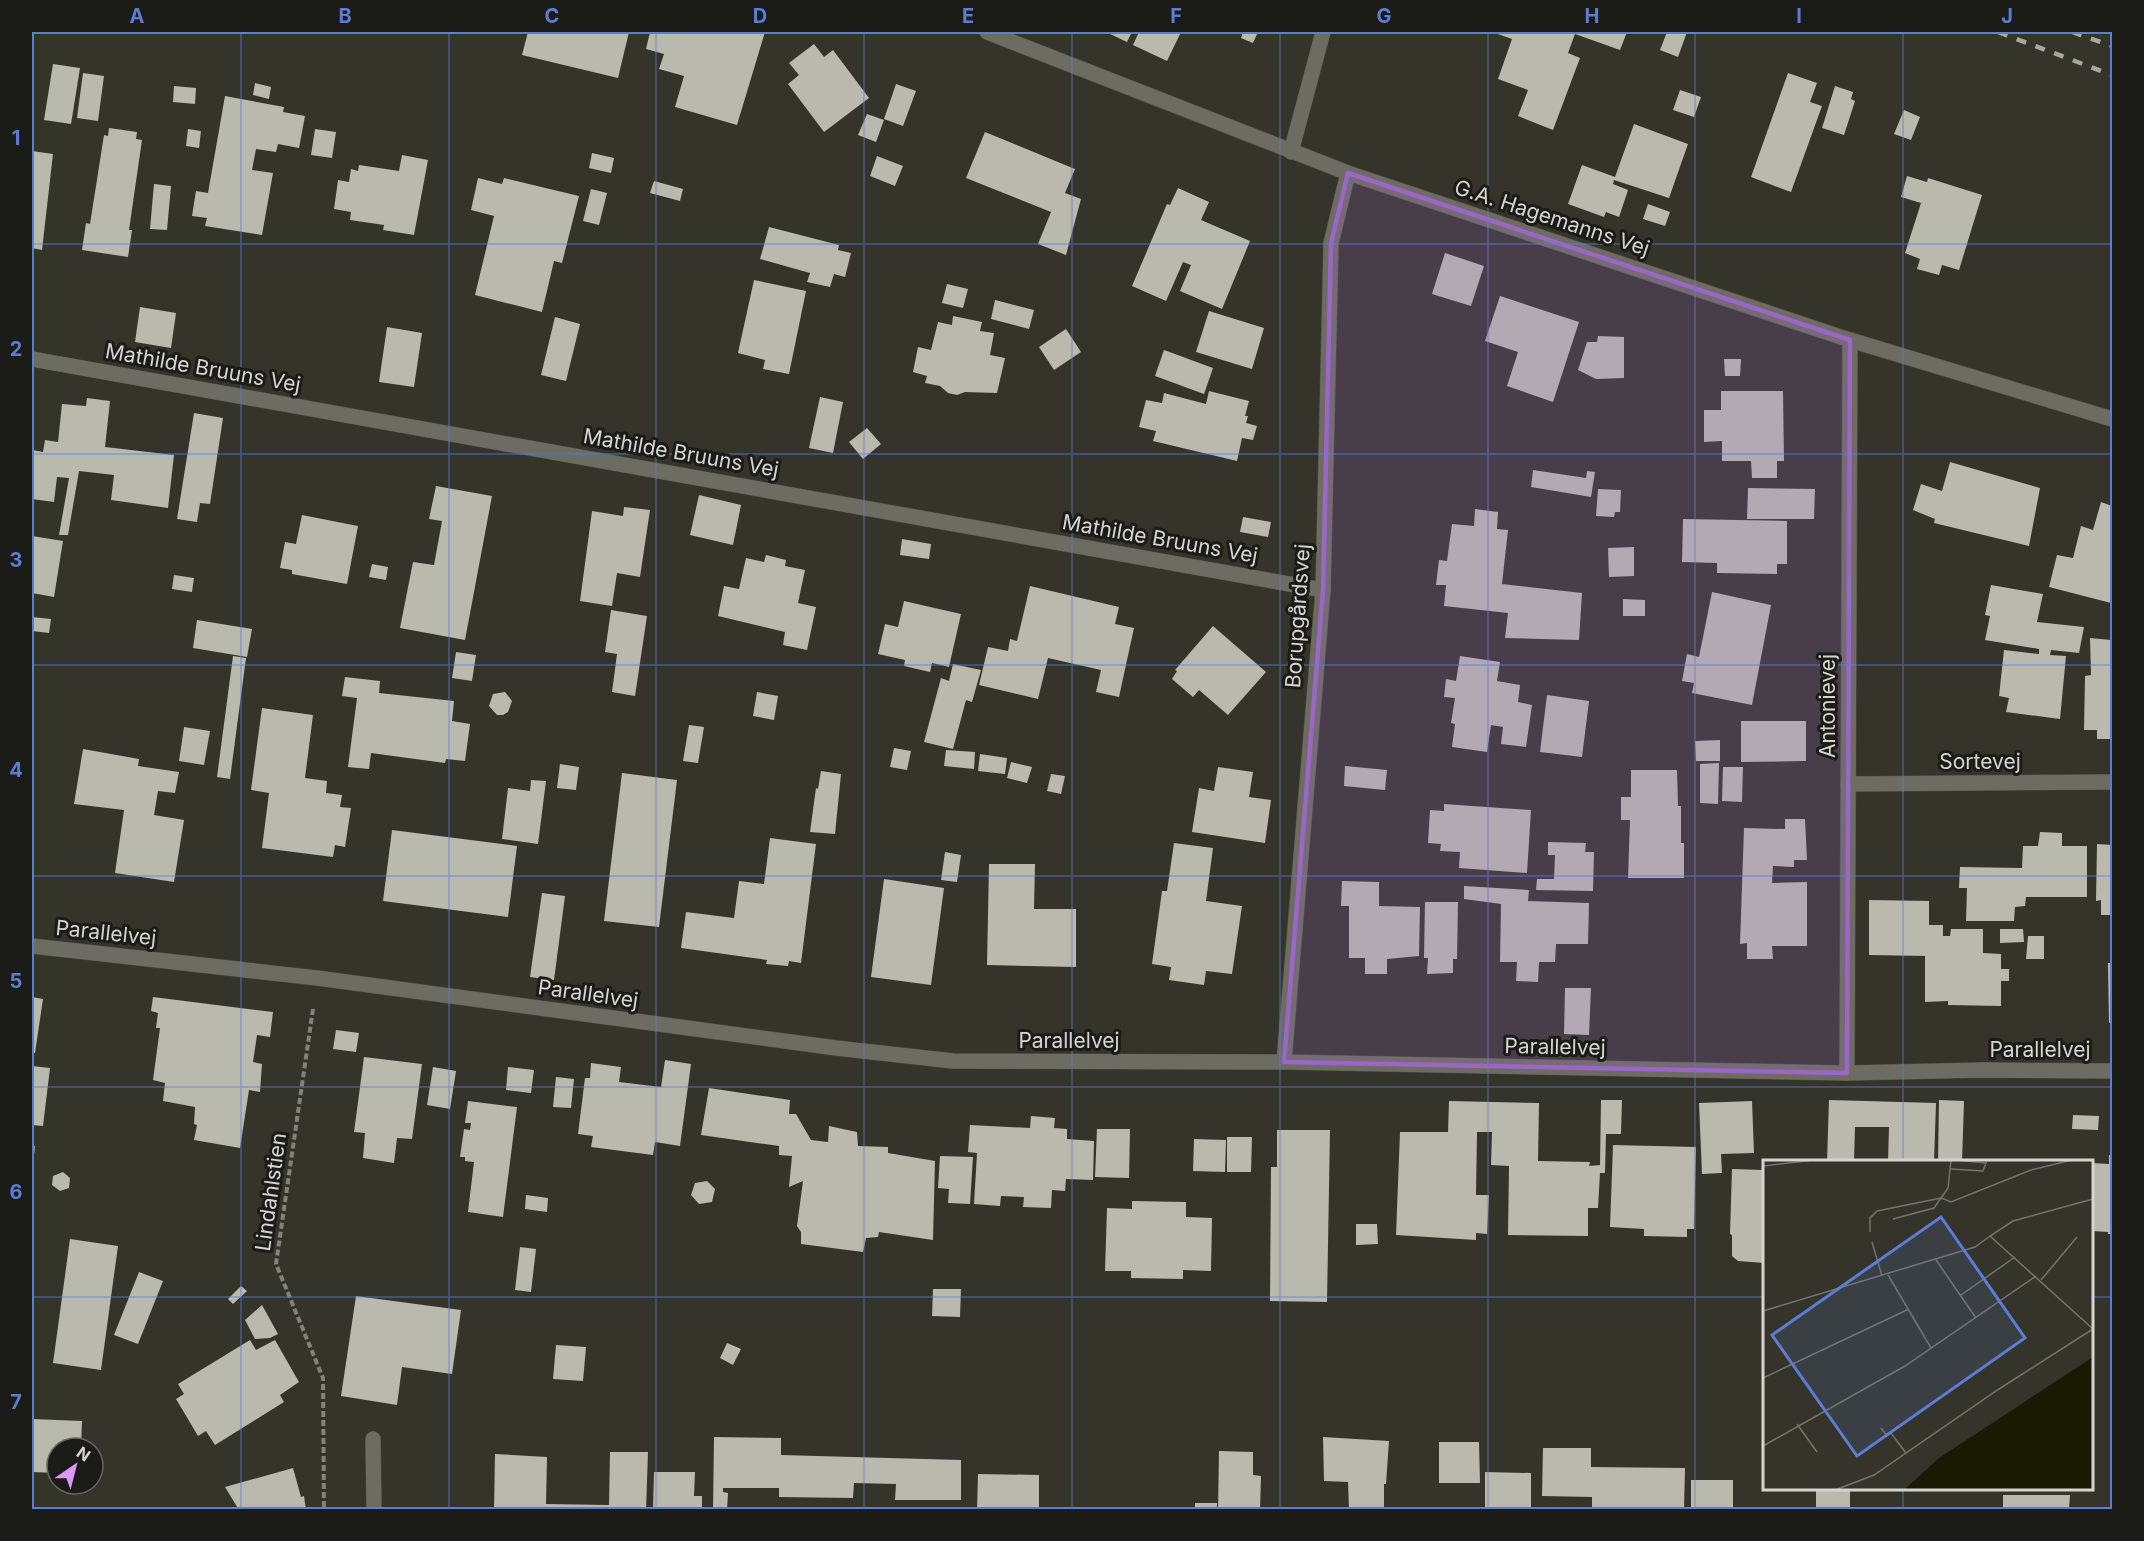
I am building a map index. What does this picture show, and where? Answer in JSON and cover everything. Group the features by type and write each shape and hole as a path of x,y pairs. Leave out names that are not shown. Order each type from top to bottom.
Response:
{"street":[{"name":"G.A. Hagemanns Vej","path":"987,32 1348,173 1850,340 2112,419"},
{"path":"1291,152 1323,32"},
{"name":"Borupgårdsvej","path":"1284,1062 1323,590 1331,243 1348,173"},
{"name":"Antonievej","path":"1847,1073 1850,340"},
{"name":"Mathilde Bruuns Vej","path":"32,359 1323,590"},
{"name":"Sortevej","path":"1848,784 2112,782"},
{"name":"Parallelvej","path":"32,946 318,978 836,1048 953,1061 1284,1062 1847,1073 1983,1070 2112,1071"},
{"path":"373,1438 374,1509"}],"path":[{"name":"Lindahlstien","path":"318,978 276,1264 323,1378 324,1509"}],"highlighted area":[{"path":"1348,173 1850,340 1847,1073 1284,1062 1323,590 1331,243"}],"building":[{"path":"528,32 629,32 618,78 522,55"},
{"path":"650,32 765,32 737,125 675,107 684,76 659,69 664,54 646,49"},
{"path":"1106,32 1132,32 1127,42"},
{"path":"1139,32 1181,32 1167,61 1133,45"},
{"path":"1243,32 1258,32 1253,43 1241,38"},
{"path":"1492,32 1627,32 1620,50 1575,34 1568,53 1580,58 1553,130 1518,116 1528,90 1498,79 1512,39"},
{"path":"1667,32 1687,32 1678,57 1660,50"},
{"path":"814,44 824,57 833,50 869,98 824,132 788,84 799,75 789,63"},
{"path":"53,64 80,68 71,124 44,120"},
{"path":"83,73 104,76 98,121 77,118"},
{"path":"1788,73 1817,83 1810,102 1822,106 1791,192 1751,177"},
{"path":"255,83 271,87 269,99 253,95"},
{"path":"896,84 916,91 903,126 884,119"},
{"path":"174,86 196,88 195,104 173,102"},
{"path":"1835,86 1853,92 1851,99 1855,101 1844,135 1822,128"},
{"path":"1680,90 1701,97 1694,117 1673,110"},
{"path":"225,96 284,107 283,112 305,116 299,148 278,144 276,152 256,149 252,170 273,173 262,235 205,226 207,218 192,216 196,191 208,193"},
{"path":"1904,110 1920,117 1911,140 1894,134"},
{"path":"867,114 884,120 876,142 858,135"},
{"path":"1634,124 1688,144 1669,198 1614,180 1613,184 1628,190 1619,217 1606,212 1604,217 1568,204 1582,165 1615,177"},
{"path":"109,128 137,132 136,139 142,140 129,230 132,230 128,257 82,250 86,223 90,224 104,135 108,136"},
{"path":"188,129 201,131 199,148 186,146"},
{"path":"315,129 336,132 332,158 311,155"},
{"path":"985,132 1075,169 1065,193 1081,199 1066,255 1038,244 1051,212 966,178"},
{"path":"32,151 53,154 42,250 32,248"},
{"path":"592,153 614,158 611,173 589,168"},
{"path":"402,155 428,160 414,235 383,230 384,225 350,220 351,212 334,209 338,180 349,182 351,169 358,171 359,165 399,171"},
{"path":"877,156 903,166 895,186 870,176"},
{"path":"1907,176 1927,182 1928,178 1982,195 1959,270 1942,265 1939,275 1917,269 1920,259 1905,253 1921,203 1901,197"},
{"path":"478,178 502,184 504,178 579,196 562,263 554,261 542,312 475,295 494,216 471,210"},
{"path":"654,181 683,189 680,201 650,193"},
{"path":"154,184 171,186 167,230 150,229"},
{"path":"1178,188 1209,202 1201,220 1250,241 1222,309 1180,291 1191,265 1183,262 1166,301 1132,286 1167,204 1170,205"},
{"path":"591,189 607,193 599,225 583,221"},
{"path":"1648,204 1670,212 1665,226 1643,219"},
{"path":"769,227 839,245 838,250 851,253 845,277 834,274 830,287 807,282 810,273 760,259"},
{"path":"1445,253 1484,266 1471,306 1432,294"},
{"path":"754,280 806,291 789,374 763,369 765,360 738,353"},
{"path":"947,284 968,289 963,308 942,303"},
{"path":"1500,296 1579,322 1553,402 1507,386 1518,352 1485,341"},
{"path":"995,300 1034,310 1029,329 991,319"},
{"path":"140,307 176,313 171,348 135,342"},
{"path":"1209,311 1264,328 1252,369 1196,352"},
{"path":"953,316 982,322 980,331 994,333 990,355 1005,358 997,393 965,392 957,395 948,393 940,386 925,383 927,376 913,372 918,347 931,350 938,322 952,325"},
{"path":"555,317 580,324 566,381 541,375"},
{"path":"387,327 422,333 414,387 379,382"},
{"path":"1066,329 1081,352 1054,370 1039,347"},
{"path":"1598,336 1624,337 1624,378 1596,379 1578,370 1587,342 1597,342"},
{"path":"1164,350 1213,368 1204,394 1155,376"},
{"path":"1724,359 1741,359 1740,376 1725,376"},
{"path":"1209,391 1249,401 1245,416 1248,416 1246,423 1257,426 1253,440 1242,438 1237,461 1153,441 1156,431 1139,427 1146,400 1162,403 1164,393 1206,404"},
{"path":"1721,391 1783,391 1784,461 1777,461 1777,478 1752,478 1751,461 1722,461 1722,441 1704,442 1704,410 1721,410"},
{"path":"820,397 843,402 833,453 809,448"},
{"path":"87,398 110,401 105,447 174,455 168,508 111,500 114,475 79,471 68,535 59,535 69,478 57,477 54,502 32,499 32,450 43,452 45,440 58,442 62,404 86,406"},
{"path":"194,413 223,418 210,504 200,503 197,522 177,519"},
{"path":"867,428 881,444 863,459 849,442"},
{"path":"1950,462 2040,488 2029,546 1934,523 1935,519 1913,510 1921,484 1942,491"},
{"path":"1533,470 1586,478 1587,471 1595,472 1591,497 1531,487"},
{"path":"436,486 492,496 465,640 400,628 413,562 434,565 442,521 429,519"},
{"path":"1748,488 1815,489 1814,519 1747,519"},
{"path":"1598,489 1621,490 1620,512 1615,512 1614,517 1596,516"},
{"path":"699,495 741,505 733,545 690,535"},
{"path":"2101,502 2112,506 2111,603 2049,587 2057,555 2073,558 2081,526 2093,530"},
{"path":"624,507 650,510 640,577 617,573 612,606 580,601 592,511 623,516"},
{"path":"1475,509 1498,512 1497,529 1508,530 1502,584 1582,593 1579,640 1505,638 1508,613 1444,606 1446,585 1436,585 1439,560 1447,561 1452,524 1474,526"},
{"path":"302,515 358,526 347,584 292,574 292,570 280,568 285,542 296,544"},
{"path":"1243,517 1271,522 1268,537 1240,532"},
{"path":"1683,519 1787,521 1787,564 1777,564 1777,574 1717,573 1717,563 1682,562"},
{"path":"32,536 63,541 54,597 32,593"},
{"path":"902,539 931,544 929,559 900,555"},
{"path":"1634,547 1634,576 1609,577 1608,548"},
{"path":"766,555 786,560 785,566 805,570 798,603 816,607 807,650 783,645 785,632 718,616 724,586 739,589 746,558 764,562"},
{"path":"372,564 388,567 386,580 369,577"},
{"path":"174,575 194,578 192,592 172,589"},
{"path":"1991,585 2043,594 2037,622 2084,627 2079,653 2051,650 2050,655 2066,656 2060,719 2006,712 2009,698 1999,696 2004,650 2039,654 2039,649 1985,640 1990,616 1985,615"},
{"path":"1030,586 1119,607 1115,624 1134,628 1119,697 1096,692 1101,670 1048,658 1038,699 979,685 988,647 1008,651 1010,639 1017,641"},
{"path":"1712,592 1771,605 1752,705 1692,693 1694,683 1682,681 1687,654 1699,657"},
{"path":"1623,599 1645,600 1645,616 1623,616"},
{"path":"904,601 961,614 949,667 932,663 930,672 904,666 905,660 878,654 885,624 898,627"},
{"path":"611,610 647,616 635,696 612,692 617,654 605,652"},
{"path":"32,617 51,619 49,633 32,631"},
{"path":"197,620 252,629 247,657 193,648"},
{"path":"1213,626 1266,672 1228,715 1199,690 1193,697 1172,679 1177,671 1175,670"},
{"path":"2090,638 2111,640 2112,739 2097,739 2097,730 2084,730 2085,676 2091,675"},
{"path":"456,652 476,655 472,681 452,678"},
{"path":"233,656 246,658 230,779 217,777"},
{"path":"1460,656 1500,662 1497,681 1520,685 1518,702 1532,705 1526,747 1501,744 1503,727 1491,725 1487,752 1452,747 1455,724 1451,723 1455,698 1444,697 1446,679 1456,681"},
{"path":"953,664 981,670 972,702 966,700 953,749 924,742 941,678 949,681"},
{"path":"345,677 380,681 379,693 454,701 452,721 470,724 465,761 446,759 445,763 371,753 369,769 348,767 357,698 342,696"},
{"path":"505,692 512,701 508,712 497,715 489,706 493,694"},
{"path":"757,692 778,696 774,720 753,716"},
{"path":"1547,695 1589,701 1582,757 1540,752"},
{"path":"262,708 313,715 305,778 327,781 326,793 342,795 340,807 351,808 345,847 335,845 333,857 262,848 269,793 251,790"},
{"path":"1741,721 1806,721 1806,761 1741,762"},
{"path":"689,725 704,727 698,763 683,761"},
{"path":"184,727 210,731 204,765 179,761"},
{"path":"1720,740 1720,761 1696,761 1695,741"},
{"path":"894,748 911,751 907,770 890,767"},
{"path":"83,749 139,759 138,766 179,772 175,793 158,791 154,815 184,820 174,882 115,873 124,810 74,804"},
{"path":"946,750 975,752 974,769 944,766"},
{"path":"980,754 1007,758 1005,774 978,771"},
{"path":"1011,762 1032,767 1027,783 1007,778"},
{"path":"1719,763 1718,804 1700,803 1700,764"},
{"path":"560,764 579,767 576,790 557,788"},
{"path":"1345,766 1387,770 1385,790 1344,786"},
{"path":"1218,767 1253,772 1249,797 1271,800 1265,843 1192,832 1199,788 1214,791"},
{"path":"1723,767 1743,767 1742,802 1722,801"},
{"path":"1631,770 1677,770 1678,806 1681,806 1681,843 1684,843 1684,878 1628,878 1630,820 1621,820 1621,797 1631,797"},
{"path":"821,771 841,774 835,834 810,832 816,788 818,789"},
{"path":"622,773 677,780 659,927 604,921"},
{"path":"1051,774 1065,776 1061,794 1047,791"},
{"path":"531,780 546,781 538,844 502,839 508,788 530,791"},
{"path":"1444,804 1531,810 1527,873 1459,868 1460,852 1440,851 1441,844 1428,843 1430,810 1444,811"},
{"path":"1785,819 1805,819 1807,860 1794,860 1794,867 1773,866 1772,883 1807,882 1807,946 1772,946 1773,959 1747,959 1747,943 1740,944 1744,828 1785,829"},
{"path":"392,830 517,846 508,917 383,901"},
{"path":"2040,832 2062,833 2062,846 2087,846 2087,897 2026,897 2025,906 2015,907 2014,921 1966,921 1967,888 1959,888 1960,867 2022,868 2023,846 2038,846"},
{"path":"770,838 816,844 801,963 789,961 788,966 766,964 767,960 681,948 686,912 734,918 739,881 764,884"},
{"path":"1548,842 1586,843 1585,852 1594,852 1593,891 1536,890 1537,879 1554,879 1555,855 1548,855"},
{"path":"1174,843 1213,848 1206,901 1242,906 1232,974 1206,971 1204,985 1169,980 1171,967 1152,964 1162,891 1167,891"},
{"path":"2097,844 2112,845 2112,915 2101,915 2101,900 2096,901"},
{"path":"945,852 961,855 957,882 941,880"},
{"path":"989,864 1035,864 1034,909 1076,909 1076,967 987,965"},
{"path":"884,879 944,888 931,985 871,977"},
{"path":"1342,881 1379,882 1379,906 1420,907 1419,956 1387,959 1387,974 1365,974 1365,958 1349,958 1349,906 1341,906"},
{"path":"1464,886 1529,890 1528,901 1589,903 1588,944 1556,944 1555,962 1539,962 1538,982 1516,981 1517,962 1500,962 1501,904 1464,899"},
{"path":"542,893 565,896 554,980 530,977"},
{"path":"1869,900 1929,901 1929,925 1943,925 1943,936 1950,936 1951,929 1983,929 1983,953 2001,954 2001,969 2009,969 2009,981 2001,981 2001,1006 1948,1005 1948,1001 1925,1002 1925,956 1869,955"},
{"path":"1425,902 1458,902 1457,959 1453,959 1453,973 1427,974 1428,958 1424,958"},
{"path":"2000,929 2023,929 2024,942 2000,943"},
{"path":"2028,936 2044,936 2044,959 2026,959"},
{"path":"2108,963 2112,963 2112,1022 2109,1023"},
{"path":"1565,988 1591,988 1589,1035 1564,1034"},
{"path":"32,997 43,999 35,1053 32,1053"},
{"path":"153,997 273,1012 270,1037 257,1035 253,1062 262,1064 260,1092 249,1090 240,1148 194,1140 197,1125 194,1124 195,1107 163,1101 165,1083 153,1080 160,1028 156,1028 158,1013 151,1011"},
{"path":"336,1030 359,1033 356,1052 333,1049"},
{"path":"364,1057 422,1064 412,1139 397,1138 394,1163 363,1158 365,1133 354,1132"},
{"path":"665,1060 691,1064 680,1146 655,1142 653,1155 591,1147 593,1136 578,1134 585,1078 590,1078 591,1063 621,1067 619,1082 661,1087"},
{"path":"32,1066 50,1068 43,1126 32,1125"},
{"path":"433,1067 456,1071 450,1109 427,1105"},
{"path":"508,1067 534,1070 531,1093 506,1090"},
{"path":"556,1077 574,1079 571,1108 553,1107"},
{"path":"709,1088 790,1100 789,1114 796,1114 811,1140 828,1142 829,1126 857,1132 858,1146 888,1147 888,1153 935,1161 933,1240 879,1232 878,1237 866,1238 863,1252 801,1244 801,1232 797,1226 803,1181 789,1187 792,1156 779,1155 779,1146 701,1135"},
{"path":"1601,1100 1622,1100 1621,1134 1606,1134 1605,1173 1600,1173 1598,1208 1588,1208 1588,1236 1508,1235 1509,1166 1491,1165 1492,1132 1477,1132 1476,1195 1489,1195 1487,1234 1476,1233 1476,1240 1396,1235 1400,1132 1448,1132 1449,1101 1539,1103 1538,1161 1590,1162 1589,1166 1600,1165"},
{"path":"1829,1100 1936,1103 1934,1160 1888,1160 1889,1127 1855,1127 1854,1160 1827,1160"},
{"path":"1939,1100 1964,1101 1962,1160 1938,1160"},
{"path":"468,1101 517,1107 503,1217 468,1212 474,1162 465,1161 465,1157 460,1157 464,1129 470,1130 471,1123 465,1123"},
{"path":"1752,1101 1754,1153 1721,1154 1722,1173 1702,1174 1699,1103"},
{"path":"2073,1115 2099,1116 2098,1130 2072,1129"},
{"path":"1031,1116 1055,1118 1054,1128 1067,1129 1067,1139 1094,1141 1093,1180 1066,1179 1065,1191 1052,1190 1051,1208 1023,1207 1024,1197 1001,1196 1000,1206 974,1204 977,1153 968,1152 970,1125 1030,1128"},
{"path":"1097,1129 1130,1129 1129,1178 1095,1177"},
{"path":"1277,1130 1330,1130 1327,1302 1270,1301 1271,1167 1277,1167"},
{"path":"1227,1137 1252,1137 1251,1172 1227,1172"},
{"path":"1194,1139 1226,1140 1225,1172 1193,1171"},
{"path":"32,1145 35,1146 33,1163 32,1163"},
{"path":"1613,1145 1696,1147 1694,1229 1687,1229 1687,1237 1644,1236 1644,1229 1610,1227"},
{"path":"2109,1155 2112,1155 2112,1234 2093,1231 2093,1163 2109,1164"},
{"path":"940,1156 973,1157 970,1204 948,1203 949,1189 938,1188"},
{"path":"1732,1169 1763,1170 1763,1263 1738,1261 1732,1256 1732,1235 1730,1234"},
{"path":"63,1172 70,1178 69,1188 60,1191 52,1185 53,1176"},
{"path":"707,1181 715,1189 712,1202 699,1204 691,1195 695,1183"},
{"path":"526,1195 548,1198 547,1212 525,1209"},
{"path":"1132,1201 1186,1202 1186,1217 1212,1218 1211,1271 1183,1270 1183,1279 1131,1278 1131,1271 1105,1271 1107,1208 1132,1209"},
{"path":"1356,1224 1377,1224 1378,1244 1356,1245"},
{"path":"70,1239 118,1246 101,1370 53,1363"},
{"path":"520,1247 536,1249 531,1292 515,1290"},
{"path":"139,1272 163,1281 138,1344 114,1335"},
{"path":"241,1286 247,1291 233,1304 228,1299"},
{"path":"933,1289 961,1289 960,1317 932,1316"},
{"path":"356,1296 461,1310 452,1374 402,1367 397,1405 341,1396"},
{"path":"262,1305 278,1334 270,1338 255,1339 245,1320"},
{"path":"250,1340 256,1350 275,1340 299,1382 280,1395 284,1402 215,1445 206,1431 198,1436 176,1399 184,1394 178,1384"},
{"path":"727,1343 741,1349 733,1365 720,1358"},
{"path":"556,1345 586,1347 583,1381 553,1379"},
{"path":"32,1419 82,1421 81,1436 45,1436 45,1473 32,1472"},
{"path":"714,1437 781,1438 781,1455 961,1460 961,1500 895,1500 896,1484 854,1483 853,1498 779,1497 779,1488 723,1488 723,1492 728,1493 727,1510 713,1510"},
{"path":"1323,1437 1389,1441 1386,1484 1384,1484 1384,1510 1349,1510 1348,1482 1324,1481"},
{"path":"1439,1442 1479,1442 1480,1483 1439,1483"},
{"path":"1543,1448 1591,1448 1591,1467 1685,1468 1684,1510 1592,1510 1592,1497 1542,1496"},
{"path":"1219,1451 1253,1452 1253,1475 1261,1476 1260,1510 1218,1510"},
{"path":"610,1452 648,1452 646,1510 494,1510 495,1454 547,1457 546,1504 609,1505"},
{"path":"293,1468 301,1497 304,1496 306,1510 239,1510 225,1487"},
{"path":"654,1472 695,1472 694,1496 702,1496 702,1510 653,1510"},
{"path":"1485,1472 1531,1473 1531,1510 1485,1510"},
{"path":"978,1474 1039,1475 1039,1510 977,1510"},
{"path":"1691,1480 1733,1480 1733,1509 1691,1508"},
{"path":"1816,1490 1850,1490 1850,1510 1816,1510"},
{"path":"2003,1495 2070,1495 2069,1510 2003,1510"},
{"path":"1195,1503 1217,1503 1217,1510 1195,1510"}],"railway":[{"path":"1998,32 2112,75"},
{"path":"2072,32 2112,46"}]}
